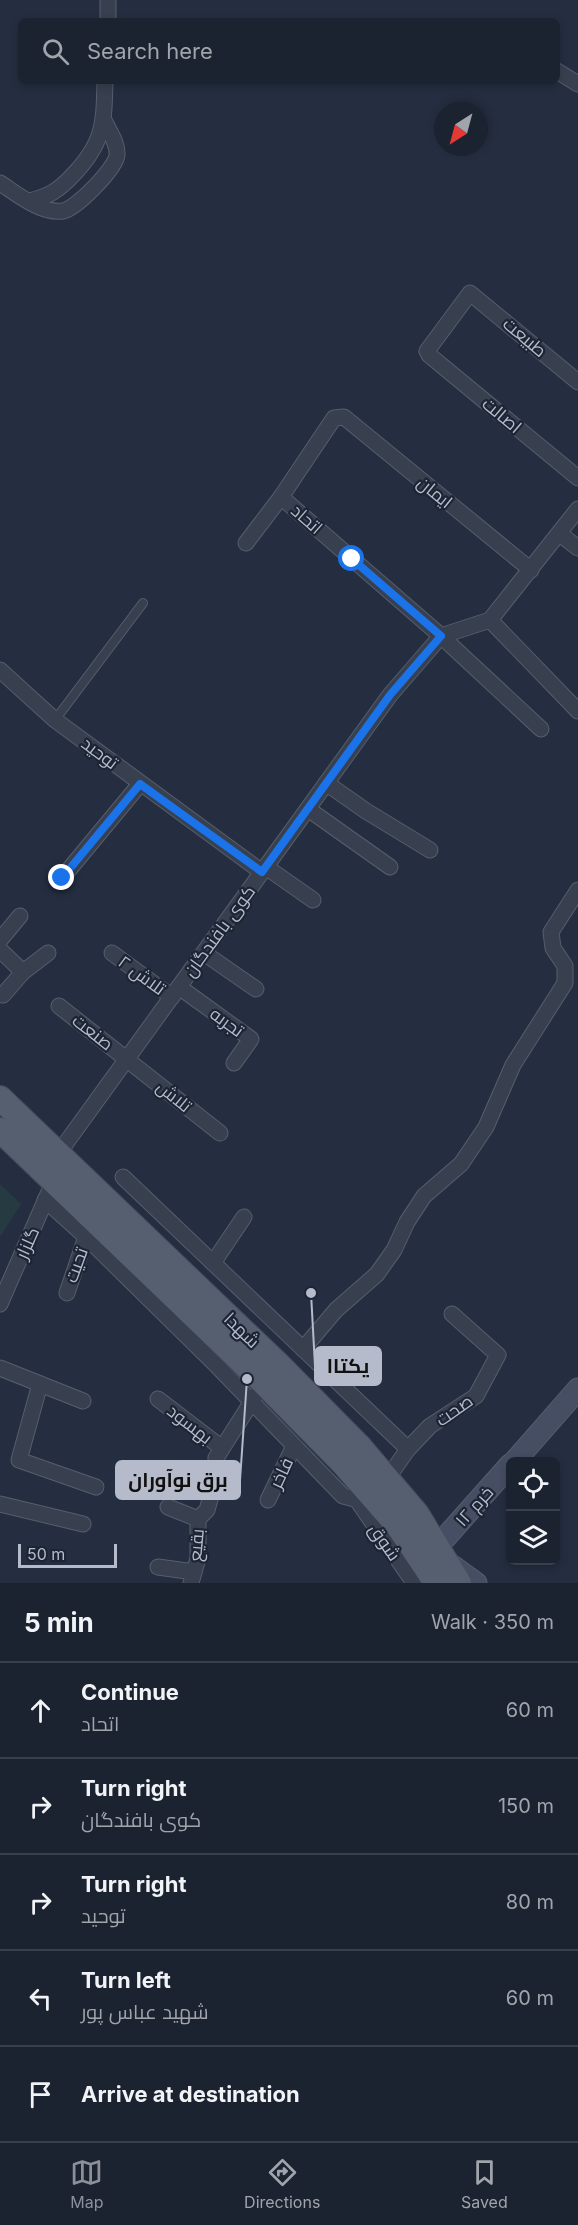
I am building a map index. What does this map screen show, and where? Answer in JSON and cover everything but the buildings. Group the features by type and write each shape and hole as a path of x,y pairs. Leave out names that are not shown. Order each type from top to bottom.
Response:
{"main road":[{"name":"شهدا","path":"0,1098 279,1365 360,1448 417,1514 440,1564"},
{"name":"شهدا","path":"0,1130 50,1191 258,1392 342,1462 368,1503 398,1526 459,1583"}],"street":[{"path":"108,0 108,18"},
{"path":"560,73 578,84"},
{"path":"29,201 44,198 57,191 91,156 99,140 104,120 105,84"},
{"path":"0,183 47,209 64,211 75,206 113,166 117,156 116,145 104,120"},
{"name":"اصالت","path":"471,293 427,351 429,355 578,478"},
{"name":"طبیعت","path":"471,293 578,382"},
{"name":"ایمان","path":"281,497 334,418 344,417 531,570"},
{"path":"246,543 281,497"},
{"name":"اتحاد","path":"281,497 441,636 541,729"},
{"path":"441,636 490,620 578,509"},
{"path":"560,534 578,548"},
{"path":"490,620 578,711"},
{"name":"کوی بافندگان","path":"58,1154 390,695 441,636"},
{"name":"توحید","path":"0,670 55,720 140,784 264,869 314,900"},
{"path":"326,783 366,812 430,850"},
{"path":"62,878 140,784"},
{"path":"308,809 390,867"},
{"path":"303,1349 336,1310 377,1274 394,1250 407,1222 424,1196 461,1164 486,1126 513,1065 565,983 565,966 554,948 551,932 578,890"},
{"path":"0,940 20,916"},
{"path":"0,950 23,972"},
{"path":"3,995 23,972 48,953"},
{"name":"تلاش ۲","path":"112,953 176,992"},
{"path":"204,953 256,989"},
{"name":"تجربه","path":"176,992 251,1039 234,1063"},
{"name":"صنعت","path":"59,1006 127,1059"},
{"name":"تلاش","path":"127,1059 220,1133"},
{"path":"123,1177 408,1449"},
{"path":"50,1191 86,1237 258,1392 294,1446 343,1496 368,1503"},
{"name":"گلزار","path":"0,1304 50,1191"},
{"path":"213,1263 244,1217"},
{"name":"تحیت","path":"67,1293 86,1237"},
{"name":"صحت","path":"387,1479 408,1449 430,1426 476,1396 498,1355 452,1314"},
{"path":"0,1368 83,1401"},
{"path":"40,1384 19,1460 96,1487"},
{"path":"518,1457 578,1389"},
{"name":"بقیع","path":"193,1577 198,1558 198,1519 207,1510 215,1482 216,1458 258,1392"},
{"name":"بهسود","path":"158,1399 222,1448"},
{"name":"فاخر","path":"268,1500 294,1446"},
{"name":"خرم ۱۲","path":"440,1564 506,1471"},
{"name":"شوق","path":"368,1503 414,1583"},
{"path":"0,1504 83,1524"},
{"path":"168,1507 198,1519"},
{"path":"440,1564 476,1583"},
{"path":"159,1567 193,1577"}],"lane":[{"path":"55,720 143,603"}],"green space":[{"path":"0,1184 21,1204 0,1237"}],"place":[{"name":"یکتاا","path":"311,1293"},
{"name":"برق نوآوران","path":"247,1379"}],"route":[{"path":"62,878 140,784 262,872 390,695 441,636 352,559"}]}
